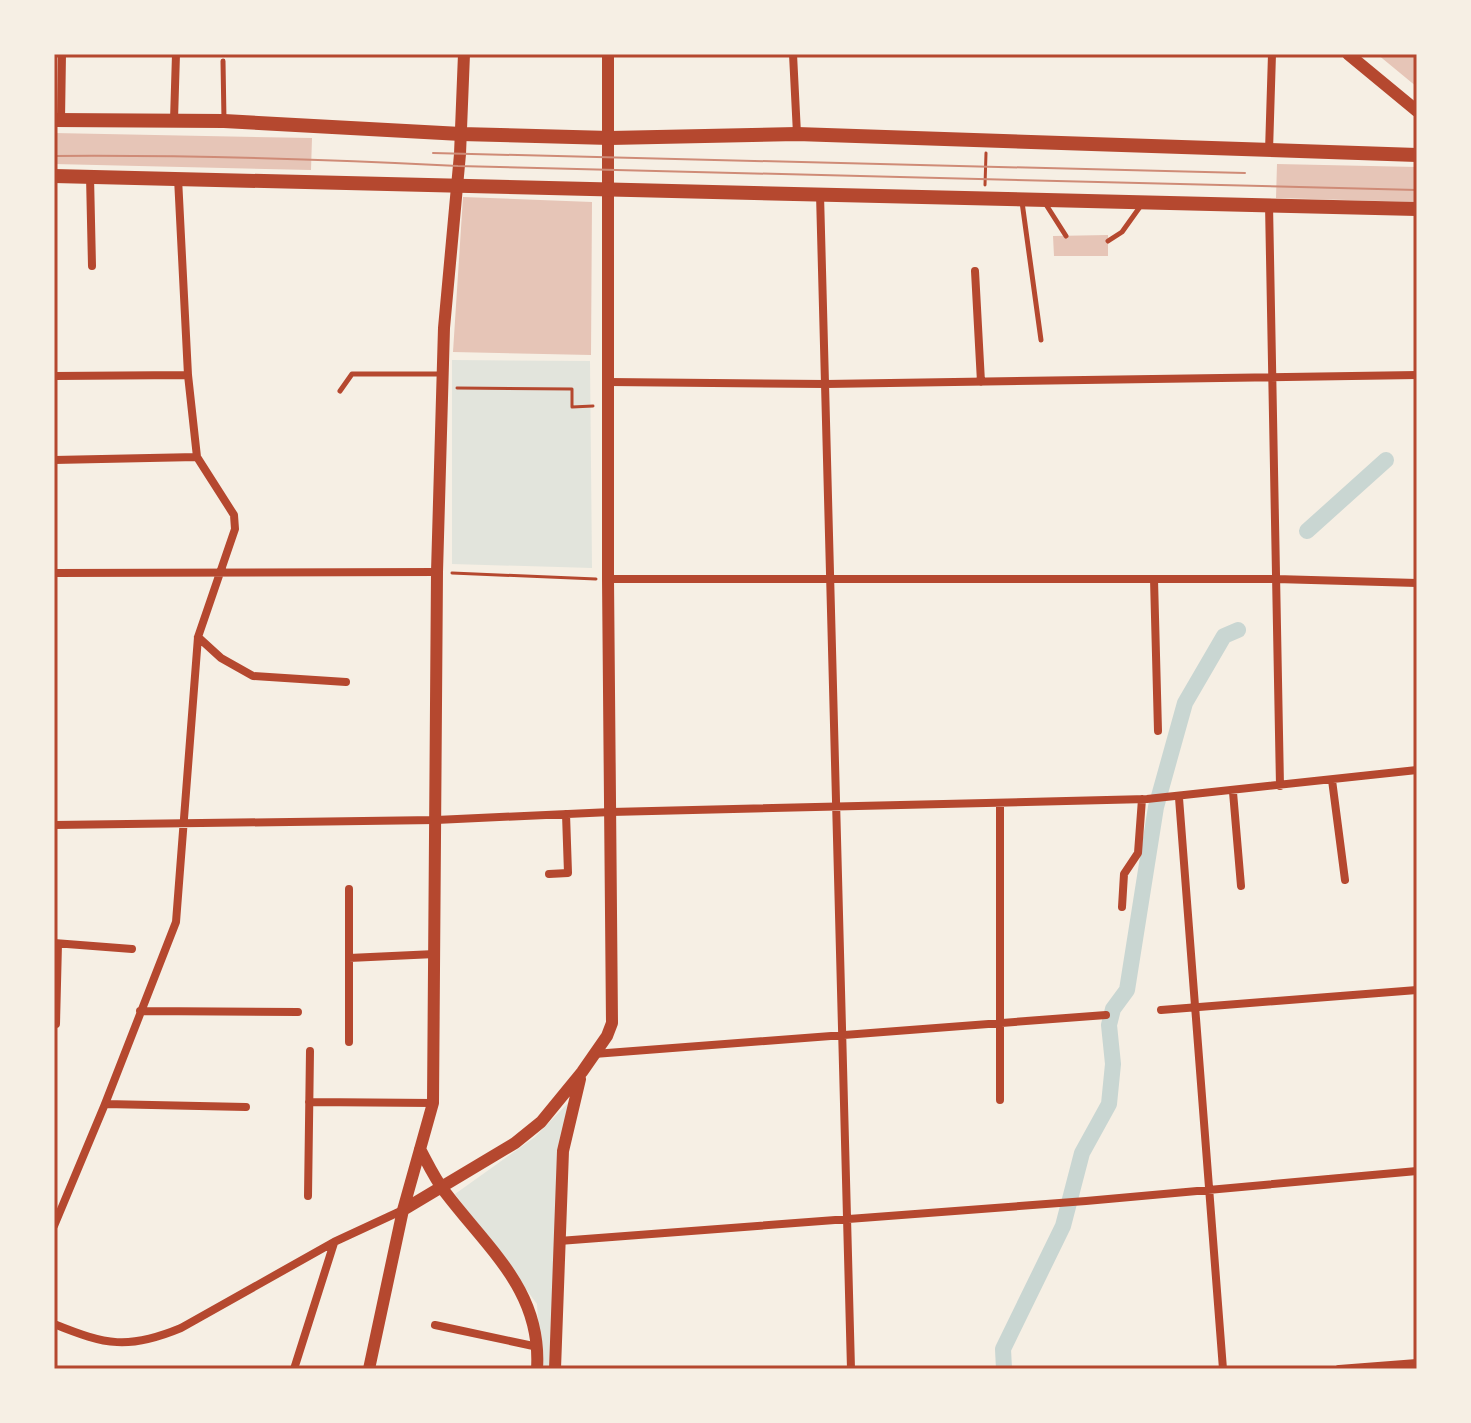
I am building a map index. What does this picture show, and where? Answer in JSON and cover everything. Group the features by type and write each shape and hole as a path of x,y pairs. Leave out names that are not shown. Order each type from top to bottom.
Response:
{"main road":[{"path":"57,120 224,121 461,134 610,138 797,134 1012,139 1417,155"},
{"path":"54,176 1417,209"}],"street":[{"path":"57,120 62,54"},
{"path":"174,120 176,54"},
{"path":"369,1369 403,1210 433,1103 437,572 442,374 461,134 464,54"},
{"path":"54,1324 83,1336 118,1344 139,1343 160,1337 334,1242 442,1189 515,1143 541,1122 582,1072 612,1023 608,54"},
{"path":"793,54 797,134"},
{"path":"1269,151 1272,54"},
{"path":"1348,54 1417,111"},
{"path":"90,176 92,266"},
{"path":"54,1226 176,922 198,637 235,529 234,515 197,457 188,375 178,178"},
{"path":"820,194 851,1369"},
{"path":"1269,204 1280,786"},
{"path":"975,271 981,382"},
{"path":"54,376 188,375"},
{"path":"608,382 826,384 1417,375"},
{"path":"54,460 197,457"},
{"path":"54,573 437,572"},
{"path":"608,579 1276,579 1417,583"},
{"path":"1154,579 1158,731"},
{"path":"198,637 221,658 253,676 346,682"},
{"path":"54,825 436,820 611,812 1000,805 1176,798 1417,770"},
{"path":"1332,780 1345,880"},
{"path":"1233,792 1241,886"},
{"path":"1176,798 1223,1369"},
{"path":"1122,907 1124,874 1138,853 1144,799"},
{"path":"1000,805 1000,1100"},
{"path":"549,874 568,873 566,814"},
{"path":"349,889 349,1042"},
{"path":"56,1024 56,944 132,949"},
{"path":"349,958 435,954"},
{"path":"1161,1010 1417,990"},
{"path":"140,1011 298,1012"},
{"path":"594,1055 1106,1015"},
{"path":"308,1196 310,1051"},
{"path":"555,1369 563,1151 582,1072"},
{"path":"309,1102 433,1103"},
{"path":"105,1104 246,1107"},
{"path":"420,1149 442,1189 522,1291 533,1317 538,1348 537,1369"},
{"path":"559,1241 1086,1201 1417,1171"},
{"path":"294,1369 334,1242"},
{"path":"435,1325 538,1348"},
{"path":"1339,1369 1417,1363"}],"lane":[{"path":"223,61 224,121"},
{"path":"1022,199 1041,340"},
{"path":"1042,199 1066,236"},
{"path":"1108,241 1122,232 1144,202"},
{"path":"340,391 352,374 442,374"}],"path":[{"path":"985,197 986,144"},
{"path":"456,388 572,389 572,407 593,407"},
{"path":"437,572 608,579"}],"shaded area":[{"path":"452,360 590,361 592,568 452,564"},
{"path":"571,1100 553,1369 541,1369 537,1304 455,1194 535,1137"}],"building":[{"path":"1377,54 1417,54 1417,87"},
{"path":"54,133 312,138 311,170 54,164"},
{"path":"1277,164 1417,167 1417,202 1276,198"},
{"path":"463,197 592,202 591,355 453,352"},
{"path":"1108,235 1108,256 1054,256 1053,236"}],"waterway":[{"path":"1307,531 1386,460"},
{"path":"1004,1369 1003,1349 1063,1226 1082,1153 1109,1104 1113,1064 1109,1025 1113,1009 1127,990 1156,807 1185,703 1224,636 1238,630"}],"tram line":[{"path":"433,153 1245,173"},
{"path":"54,156 256,158 458,166 1417,190"}]}
